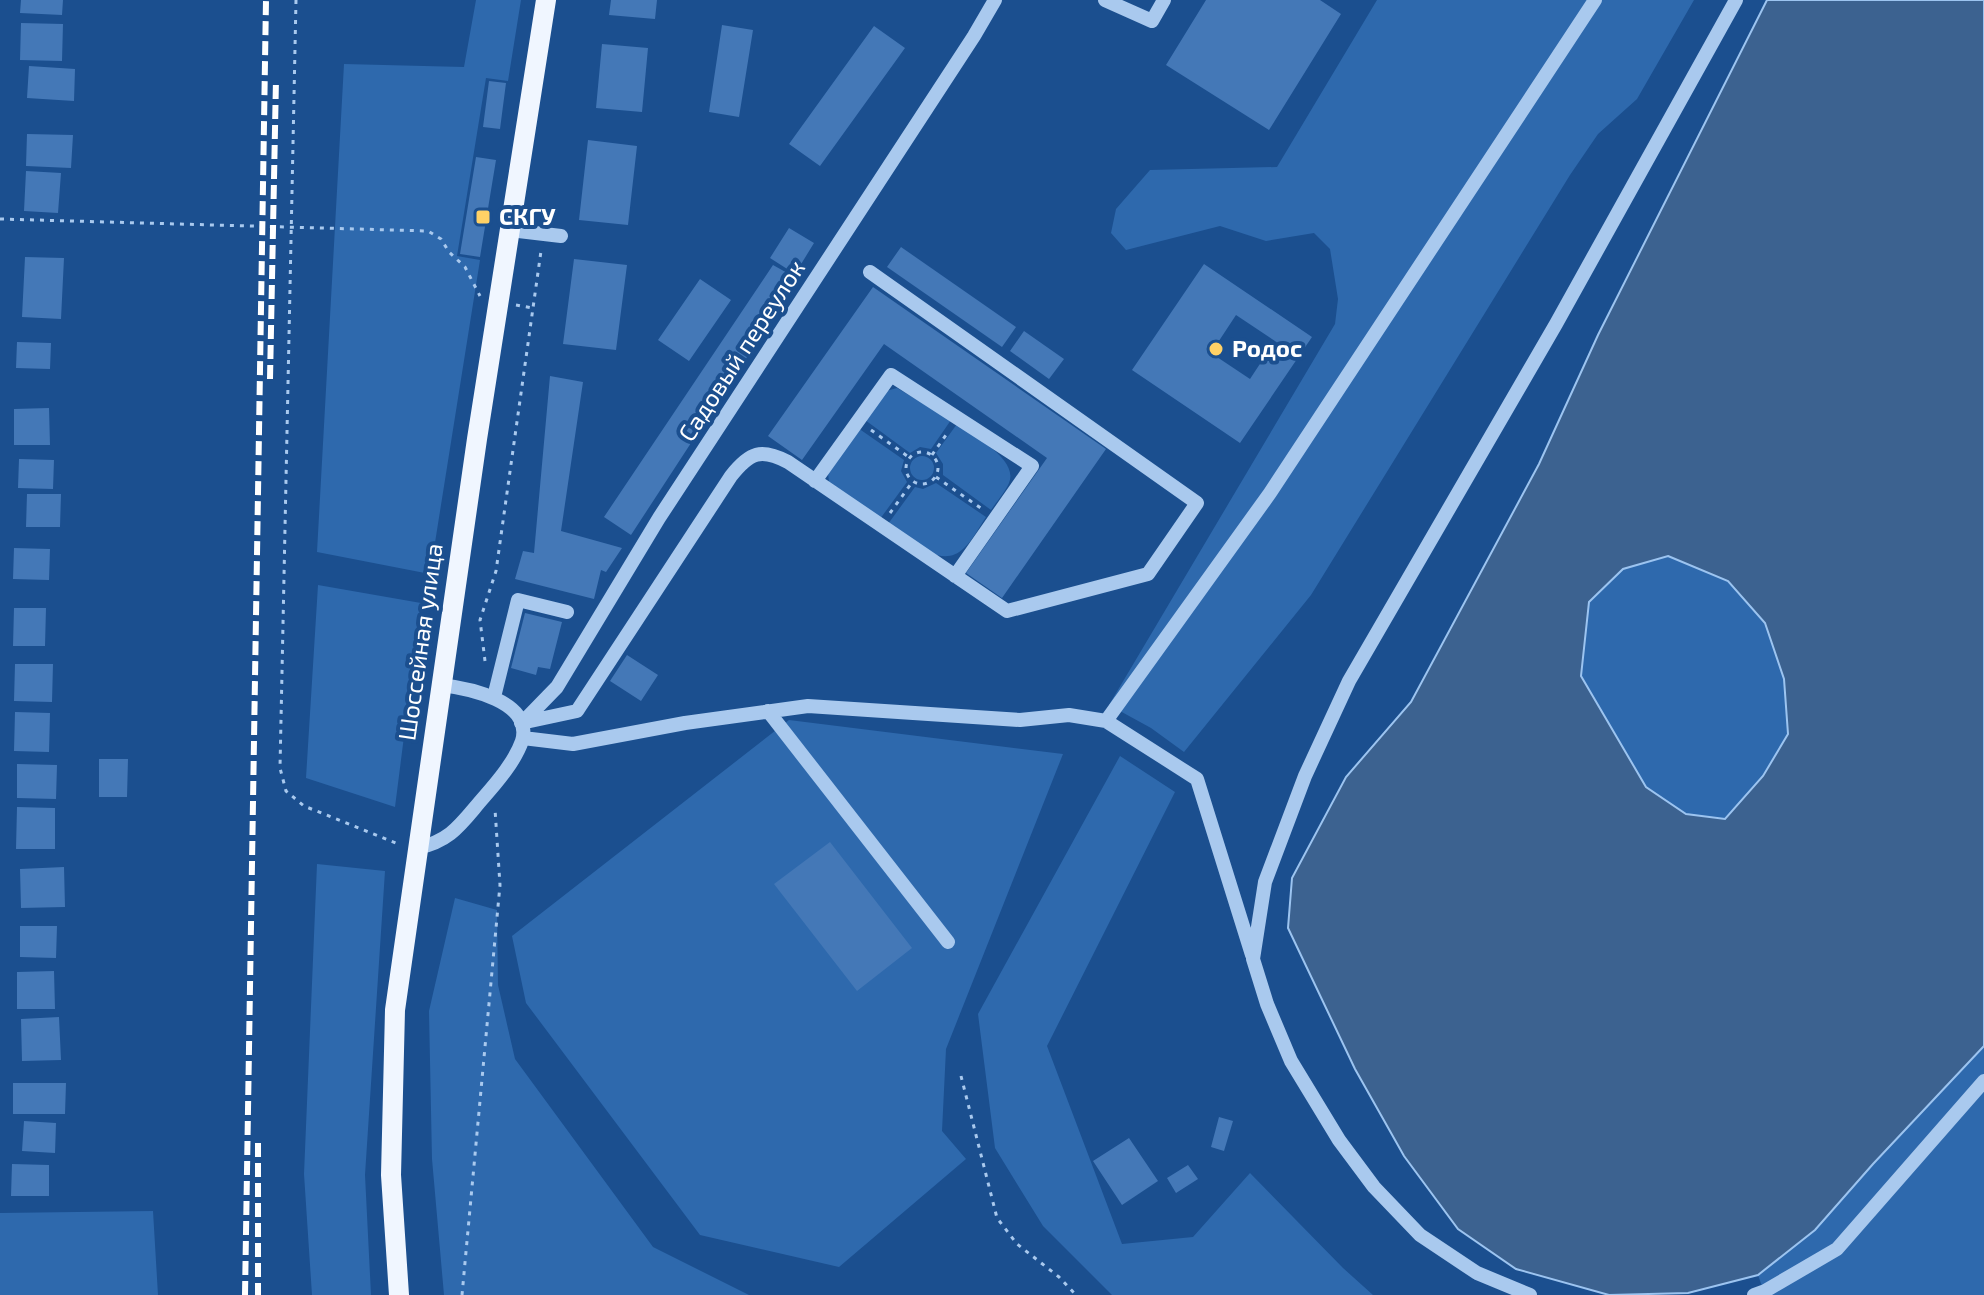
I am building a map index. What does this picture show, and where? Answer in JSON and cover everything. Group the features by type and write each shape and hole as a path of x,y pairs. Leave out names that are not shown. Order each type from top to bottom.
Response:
{"main road":[{"name":"Шоссейная улица","path":"399,1295 391,1175 395,1010 441,685 546,0"}],"street":[{"name":"Садовый переулок","path":"521,723 557,687 659,518 995,0"},
{"path":"1105,0 1152,21 1164,0"},
{"path":"1106,721 1270,493 1595,0"},
{"path":"1253,959 1265,882 1305,776 1349,681 1556,324 1736,0"},
{"path":"510,230 561,236"},
{"path":"521,723 577,711 741,464 762,453 772,454 815,481 1007,611 1148,574 1197,503 870,272"},
{"path":"815,481 891,375 1032,466 955,576"},
{"path":"496,691 518,600 567,612"},
{"path":"417,848 437,844 454,831 493,787 523,738 521,723 496,691 441,685"},
{"path":"523,738 573,744 808,706 1020,720 1069,715 1106,721 1197,779 1267,1004 1291,1061 1339,1140 1374,1187 1420,1235 1477,1273 1530,1295"},
{"path":"768,711 948,942"},
{"path":"1754,1295 1837,1249 1984,1081"}],"path":[{"path":"296,0 280,768 286,791 304,806 388,842 417,848"},
{"path":"0,219 428,231 441,239 465,267 482,299"},
{"path":"496,691 486,665 480,620 496,571 544,234"},
{"path":"511,304 532,308"},
{"path":"932,455 958,418"},
{"path":"857,421 910,458"},
{"path":"918,452 932,455 939,467 936,477 927,484 913,481 906,470 910,458 918,452"},
{"path":"936,477 996,519"},
{"path":"881,526 913,481"},
{"path":"462,1295 500,885 493,787"},
{"path":"961,1076 997,1218 1017,1244 1059,1277 1076,1295"}],"shaded area":[{"path":"476,0 521,0 508,81 486,78 457,256 480,260 430,574 317,552 344,64 464,67"},
{"path":"1377,0 1694,0 1637,99 1598,134 1570,175 1311,595 1184,752 1151,728 1109,705 1335,324 1338,299 1330,249 1314,233 1266,241 1220,226 1126,250 1111,233 1116,209 1150,170 1277,167"},
{"path":"1767,0 1984,0 1984,1046 1815,1230 1758,1275 1688,1293 1609,1295 1516,1269 1458,1229 1404,1156 1355,1069 1288,928 1292,878 1346,777 1411,702 1539,464 1598,335","holes":["1668,556 1728,581 1765,623 1784,679 1788,734 1763,776 1725,819 1686,814 1646,787 1581,676 1589,602 1623,569"]},
{"path":"897,388 951,420 931,449 920,447 910,453 865,420 886,391"},
{"path":"957,424 993,449 1007,465 1009,483 991,510 943,475 943,464 936,453"},
{"path":"858,428 904,460 901,471 907,482 880,519 829,482 828,473"},
{"path":"922,456 930,460 934,468 930,476 922,480 914,476 910,468 914,460"},
{"path":"936,483 986,517 967,545 955,554 945,556 924,550 888,524 915,487 923,489"},
{"path":"1668,556 1728,581 1765,623 1784,679 1788,734 1763,776 1726,819 1686,814 1645,787 1581,676 1589,602 1623,569"},
{"path":"318,585 421,603 395,807 306,778"},
{"path":"789,720 1063,754 946,1049 942,1131 966,1159 839,1267 700,1235 526,1003 512,936"},
{"path":"1120,756 1175,792 1047,1046 1122,1244 1193,1237 1250,1173 1373,1295 1112,1295 1043,1226 995,1148 978,1014"},
{"path":"317,864 385,871 365,1175 371,1295 312,1295 304,1174"},
{"path":"455,898 497,910 498,985 515,1059 653,1247 749,1295 444,1295 432,1159 429,1011"},
{"path":"1984,1046 1984,1295 1765,1295 1758,1275 1815,1230"},
{"path":"153,1211 158,1295 0,1295 0,1213"}],"building":[{"path":"21,0 63,0 62,15 20,13"},
{"path":"611,0 657,0 655,19 609,15"},
{"path":"1206,0 1320,0 1341,14 1269,130 1166,65"},
{"path":"21,23 63,24 62,61 20,60"},
{"path":"722,25 753,30 739,117 709,112"},
{"path":"874,26 905,48 820,166 789,144"},
{"path":"602,44 648,48 642,112 596,108"},
{"path":"29,66 75,69 74,101 27,98"},
{"path":"489,81 506,83 500,129 483,127"},
{"path":"27,134 73,135 71,168 26,166"},
{"path":"588,140 637,146 628,225 579,220"},
{"path":"476,157 496,160 480,257 460,254"},
{"path":"26,171 61,173 58,213 24,211"},
{"path":"789,228 814,243 795,274 770,258"},
{"path":"901,247 1016,327 1002,347 887,267"},
{"path":"25,257 64,258 61,319 22,317"},
{"path":"574,259 627,265 616,350 563,344"},
{"path":"1204,264 1312,337 1240,443 1132,370","holes":["1236,315 1275,341 1250,379 1211,353"]},
{"path":"773,265 798,279 631,535 604,517"},
{"path":"700,279 731,300 689,361 658,340"},
{"path":"873,287 1106,449 1002,598 966,573 1047,458 884,344 802,460 768,436"},
{"path":"1024,331 1064,359 1049,379 1010,351"},
{"path":"17,342 51,343 50,369 16,368"},
{"path":"550,376 583,382 561,531 622,548 606,572 601,570 594,599 515,579 523,551 534,553"},
{"path":"49,408 50,445 14,445 14,409"},
{"path":"19,459 54,460 53,489 18,488"},
{"path":"27,494 61,494 60,527 26,527"},
{"path":"14,548 50,549 49,580 13,579"},
{"path":"14,608 46,608 45,646 13,646"},
{"path":"525,613 562,622 550,669 538,667 536,675 511,668"},
{"path":"627,655 658,675 641,701 610,681"},
{"path":"15,664 53,664 52,702 14,701"},
{"path":"15,712 50,713 49,752 14,751"},
{"path":"99,759 128,759 127,797 99,797"},
{"path":"17,764 57,765 56,799 17,798"},
{"path":"17,807 55,808 55,849 16,849"},
{"path":"830,842 912,948 857,991 774,884"},
{"path":"64,867 65,907 21,908 20,869"},
{"path":"20,926 57,926 56,958 20,957"},
{"path":"54,971 55,1009 17,1009 17,972"},
{"path":"59,1017 61,1060 22,1061 21,1019"},
{"path":"13,1083 66,1083 65,1114 13,1114"},
{"path":"1219,1117 1233,1121 1224,1151 1211,1147"},
{"path":"24,1121 56,1123 55,1153 22,1151"},
{"path":"1129,1138 1158,1181 1122,1205 1093,1161"},
{"path":"12,1164 49,1165 49,1196 11,1196"},
{"path":"1188,1165 1198,1179 1176,1193 1167,1178"}],"railway":[{"path":"245,1295 266,0"},
{"path":"270,379 276,79"},
{"path":"258,1143 258,1295"}],"place":[{"name":"СКГУ","path":"483,217"},
{"name":"Родос","path":"1216,349"}]}
